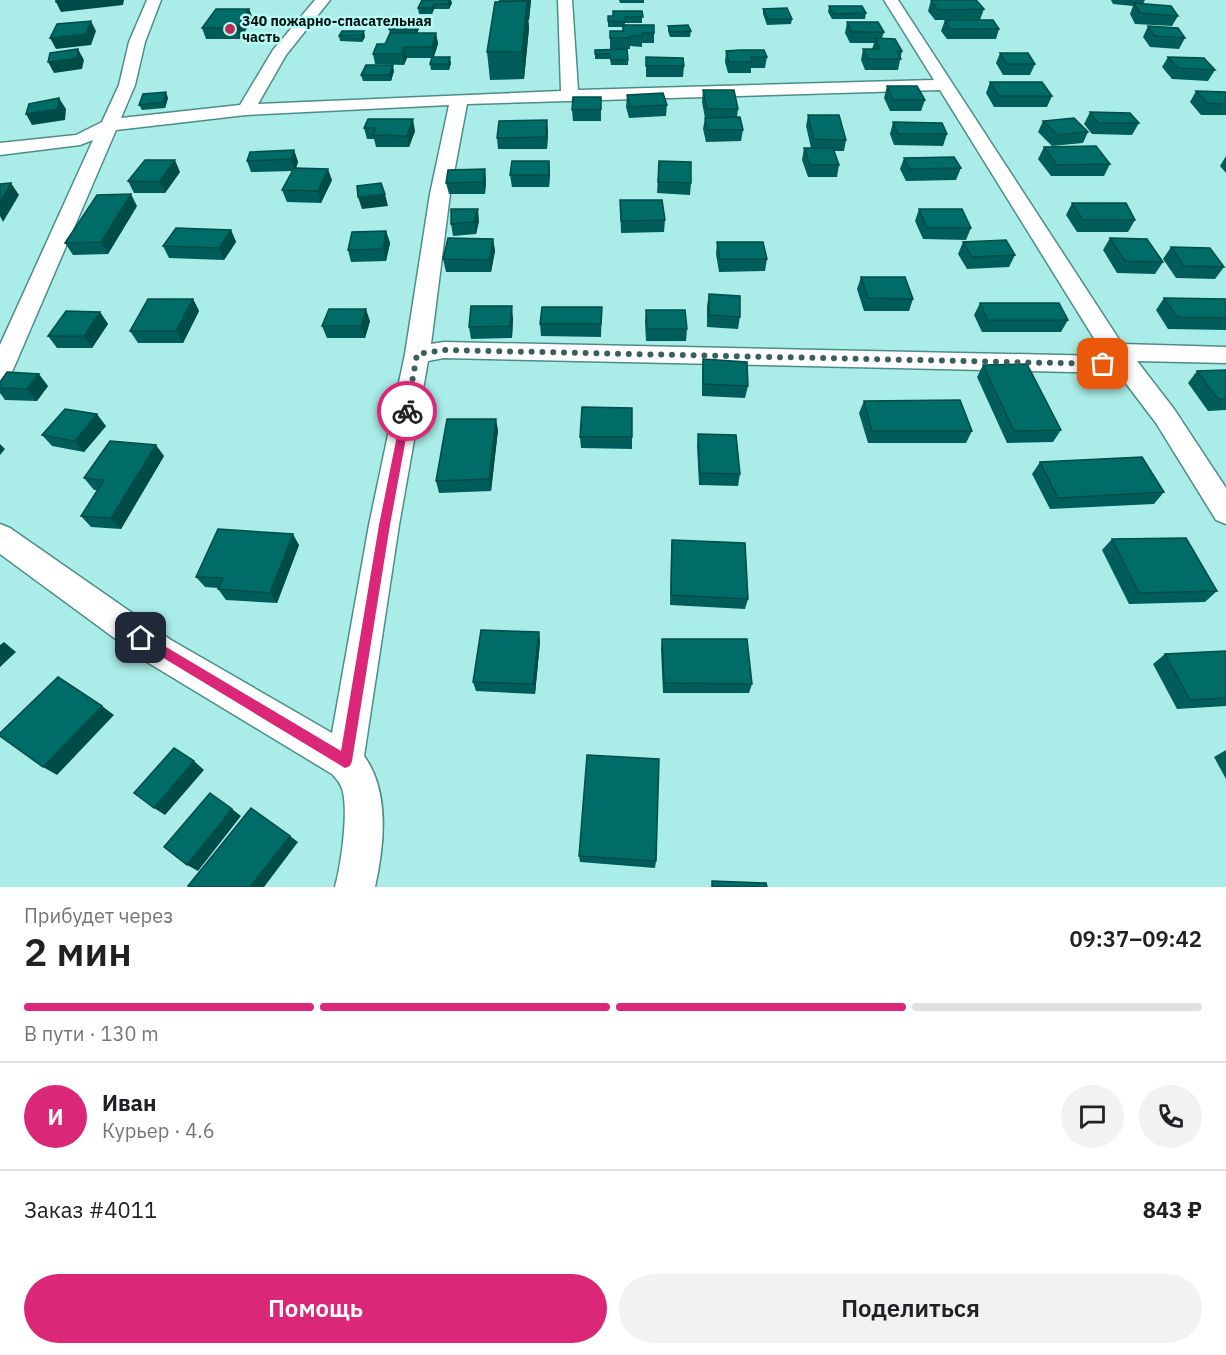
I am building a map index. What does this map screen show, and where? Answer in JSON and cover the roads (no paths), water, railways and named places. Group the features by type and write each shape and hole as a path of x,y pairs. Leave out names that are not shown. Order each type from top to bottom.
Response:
{"street":[{"path":"0,372 127,85 137,42 154,0"},
{"path":"246,110 279,53 323,0"},
{"path":"565,0 570,95"},
{"path":"891,0 1121,358 1165,416 1226,512"},
{"path":"0,149 80,140 110,125 246,110 570,95 945,85"},
{"path":"345,761 384,525 417,354 440,194 459,99"},
{"path":"417,354 456,350 1121,358 1226,355"},
{"path":"0,537 159,651 345,761 358,781 362,819 360,869 355,887"}],"place":[{"name":"340 пожарно-спасательная часть","path":"230,29"}]}
